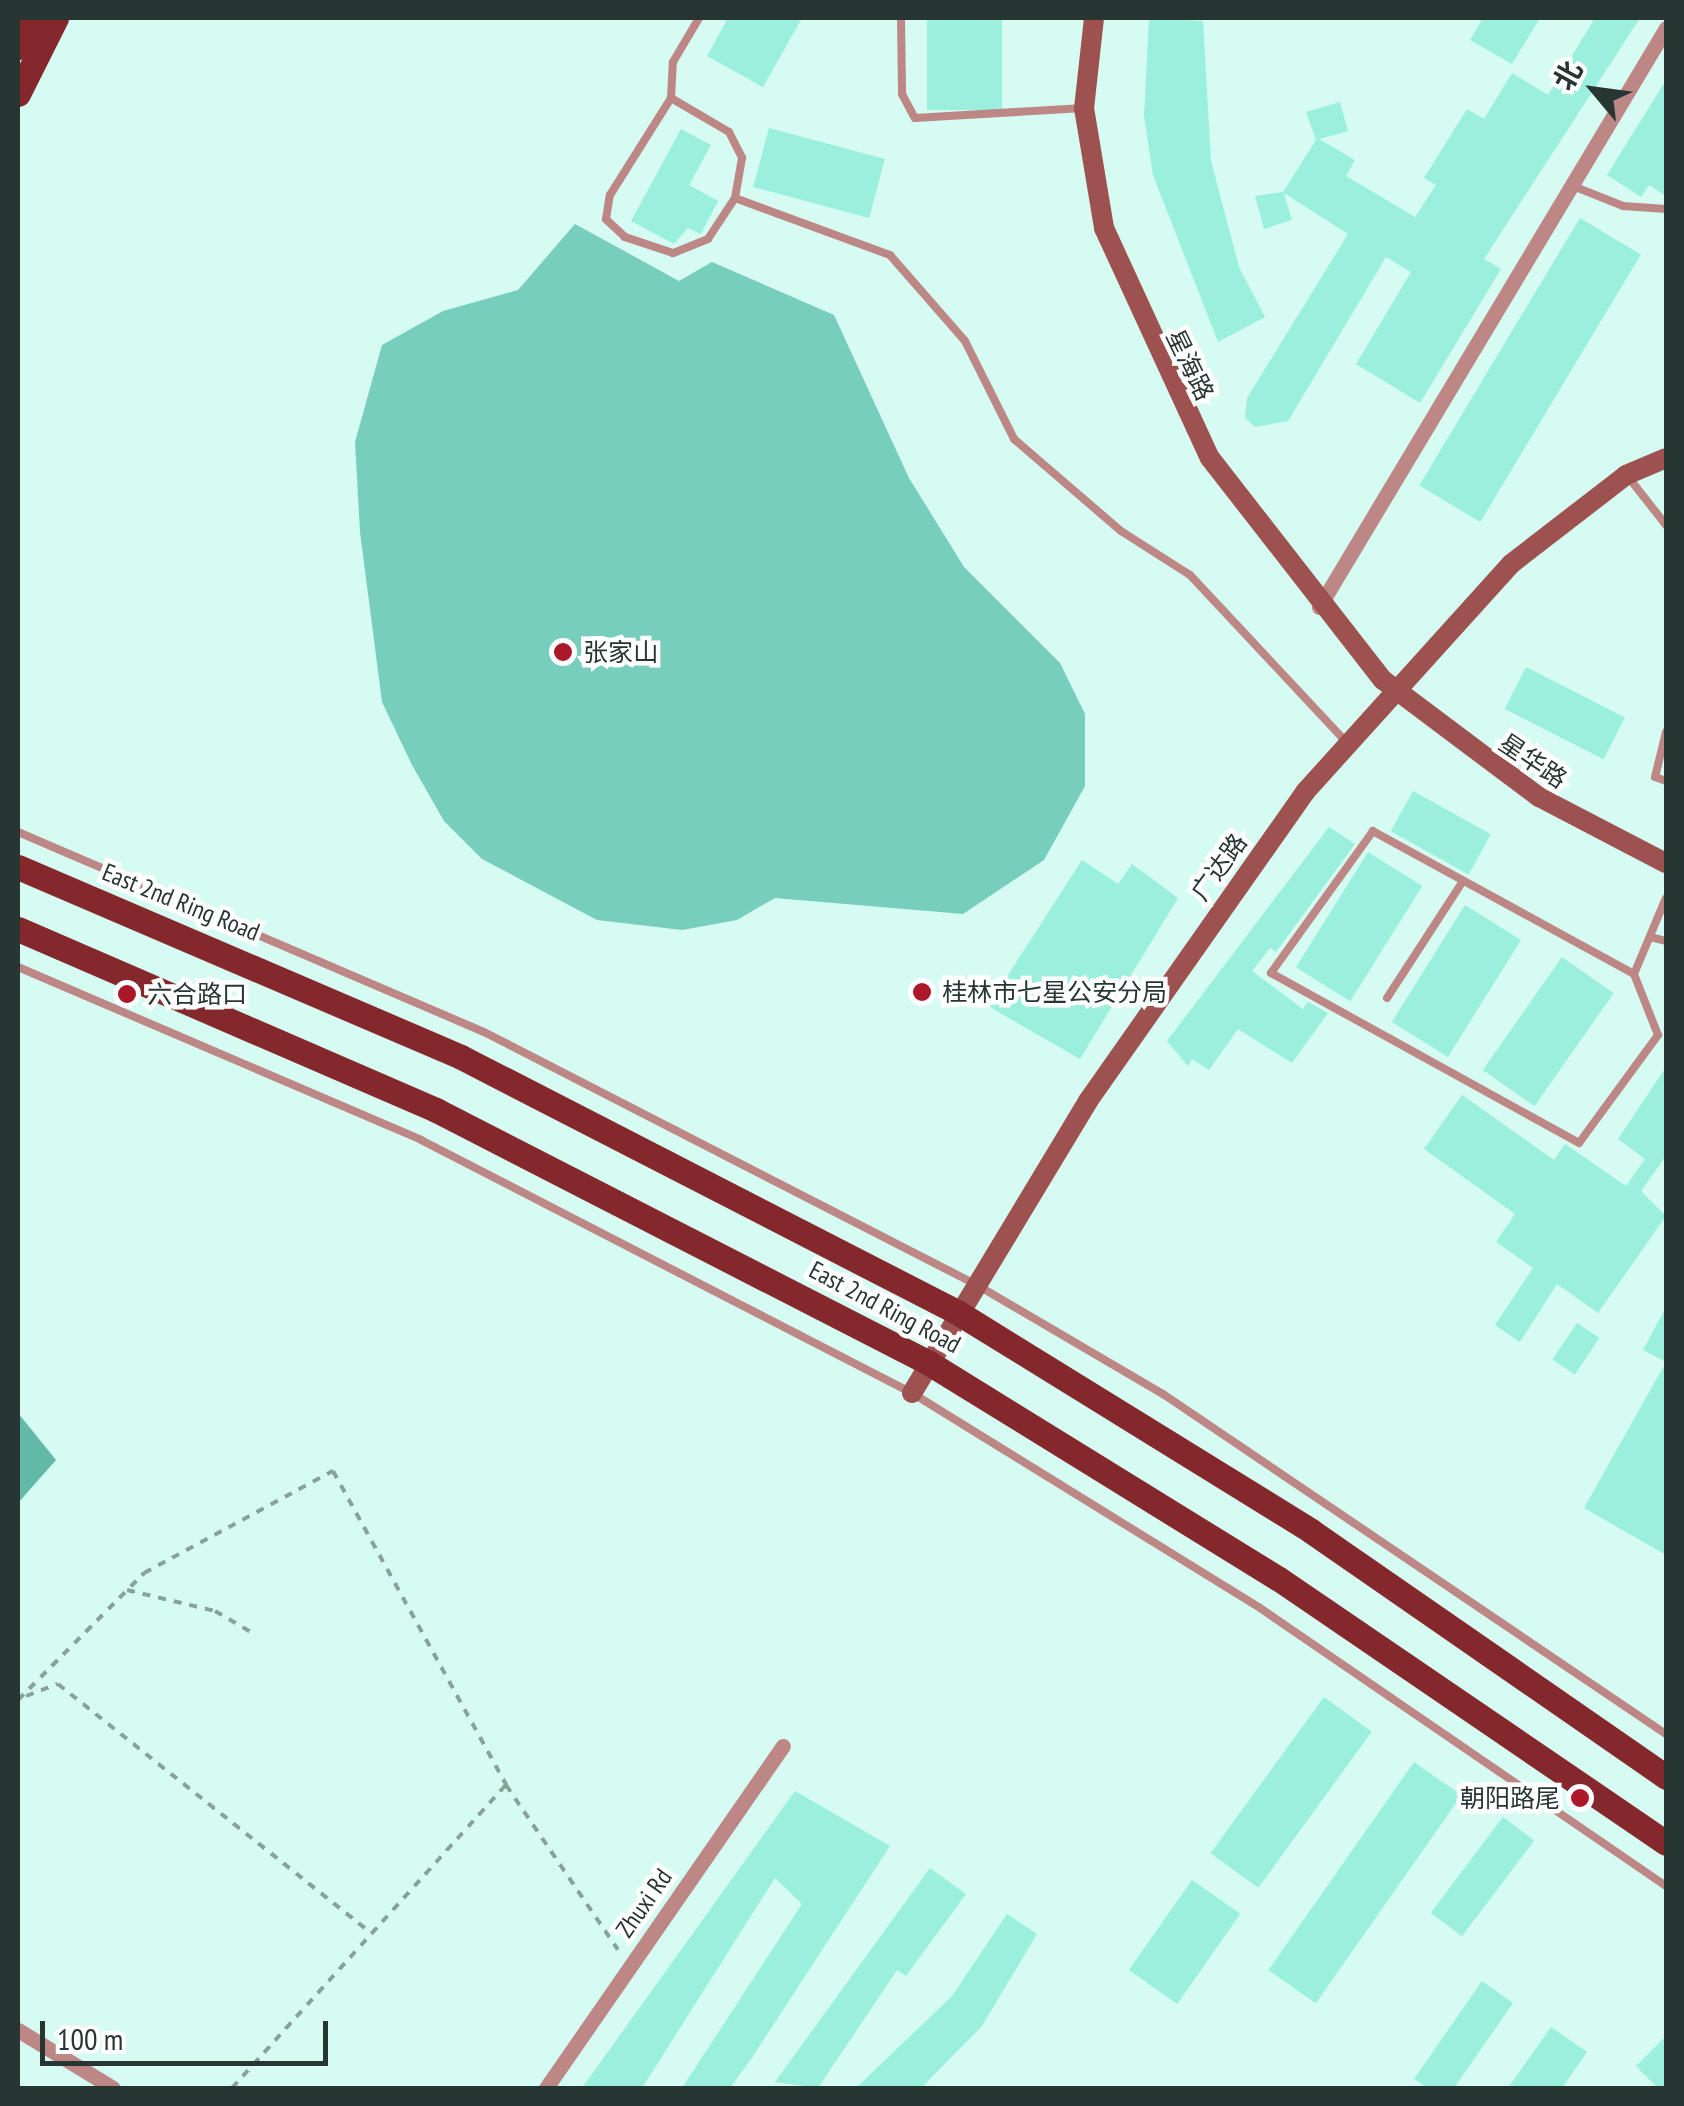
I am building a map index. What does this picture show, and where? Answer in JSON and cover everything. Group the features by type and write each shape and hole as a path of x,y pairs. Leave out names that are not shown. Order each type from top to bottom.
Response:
{"main road":[{"path":"18,47 33,18"},
{"path":"18,94 56,18"},
{"name":"East 2nd Ring Road","path":"18,868 461,1057 956,1312 1311,1531 1666,1777"},
{"name":"East 2nd Ring Road","path":"18,929 436,1110 929,1363 1264,1568 1666,1844"}],"street":[{"name":"星海路","path":"1094,18 1084,108 1104,228 1170,386 1320,607 1389,685"},
{"path":"1320,607 1666,28"},
{"name":"广达路","path":"912,1393 956,1312 1206,928 1389,685 1511,564 1626,475 1666,458"},
{"name":"星华路","path":"1389,685 1539,798 1666,863"},
{"name":"Zhuxi Rd","path":"546,2088 783,1746"},
{"path":"18,2030 112,2088"}],"lane":[{"path":"671,98 729,132 742,158 735,198 708,239 673,253 625,237 606,219 610,195 671,98 672,62 699,18"},
{"path":"900,18 902,94 919,120 1084,108"},
{"path":"1573,186 1623,206 1666,208"},
{"path":"735,198 890,254 966,341 1014,439 1069,491 1190,575 1348,743"},
{"path":"1626,475 1666,525"},
{"path":"1666,732 1654,776 1666,782"},
{"path":"18,832 484,1032 976,1285 1163,1394 1666,1734"},
{"path":"1658,1036 1634,974 1372,832 1271,973 1579,1143 1658,1036 1666,1024"},
{"path":"1387,998 1463,881"},
{"path":"1634,974 1666,898"},
{"path":"1650,936 1666,941"},
{"path":"18,968 422,1140 912,1393 1260,1608 1666,1886"}],"path":[{"path":"19,1699 127,1590 334,1472 506,1785 618,1950"},
{"path":"127,1590 215,1611 250,1632"},
{"path":"19,1699 58,1684 367,1930"},
{"path":"232,2088 367,1930 506,1785"}],"shaded area":[{"path":"575,224 679,281 712,262 834,315 909,478 964,567 1060,663 1085,714 1085,786 1044,860 963,914 775,898 737,920 682,930 597,920 482,859 444,821 412,765 382,702 360,532 355,442 382,345 443,311 518,290"},
{"path":"18,1413 56,1460 18,1503"}],"building":[{"path":"728,18 802,18 763,87 707,56"},
{"path":"927,18 1002,18 1002,110 927,110"},
{"path":"1149,18 1203,21 1211,161 1239,267 1265,317 1218,342 1153,175 1144,116"},
{"path":"1483,18 1540,18 1512,64 1470,40"},
{"path":"1595,18 1640,18 1484,259 1501,269 1420,403 1356,364 1411,272 1386,257 1288,421 1255,427 1245,418 1247,398 1348,234 1284,193 1292,220 1264,229 1255,196 1283,192 1316,140 1306,112 1340,102 1348,131 1319,139 1355,160 1346,176 1415,217 1436,185 1424,178 1467,109 1484,119 1512,73 1548,95"},
{"path":"1666,80 1666,196 1649,185 1641,197 1607,175"},
{"path":"769,128 885,159 869,218 753,187"},
{"path":"681,129 711,145 689,185 718,201 701,234 688,228 674,244 631,221"},
{"path":"1580,218 1641,255 1480,522 1419,485"},
{"path":"1526,667 1625,717 1604,759 1505,709"},
{"path":"1413,791 1491,834 1469,874 1391,831"},
{"path":"1329,827 1355,844 1276,952 1270,948 1252,971 1303,1009 1308,1002 1328,1013 1292,1063 1238,1029 1209,1070 1192,1059 1188,1066 1167,1041"},
{"path":"1368,852 1422,886 1350,1001 1296,967"},
{"path":"1082,860 1118,884 1132,864 1178,898 1080,1059 988,1006"},
{"path":"1465,905 1521,940 1448,1057 1392,1022"},
{"path":"1562,957 1614,993 1534,1106 1483,1070"},
{"path":"1666,1067 1666,1156 1641,1191 1666,1216 1598,1313 1557,1284 1520,1342 1495,1325 1533,1268 1496,1242 1515,1214 1424,1149 1462,1095 1554,1160 1565,1144 1626,1186 1645,1159 1618,1139"},
{"path":"1666,1307 1666,1362 1643,1350"},
{"path":"1577,1323 1599,1338 1575,1375 1552,1359"},
{"path":"1666,1362 1666,1555 1584,1508"},
{"path":"1324,1697 1372,1732 1258,1888 1211,1853"},
{"path":"1414,1762 1462,1795 1316,2003 1268,1970"},
{"path":"795,1791 890,1846 751,2059 730,2088 682,2088 802,1904 775,1878 642,2088 582,2088"},
{"path":"1503,1817 1534,1840 1462,1936 1431,1913"},
{"path":"930,1868 966,1894 906,1976 897,1970 818,2088 775,2082"},
{"path":"1192,1880 1240,1914 1177,2004 1129,1970"},
{"path":"1007,1914 1037,1934 982,2026 921,2088 856,2088 952,1996"},
{"path":"1482,1981 1513,2003 1454,2088 1428,2088 1414,2079"},
{"path":"1551,2027 1587,2052 1562,2088 1508,2088"},
{"path":"1666,2036 1666,2088 1658,2088 1636,2066"}],"place":[{"name":"张家山","path":"563,652"},
{"name":"桂林市七星公安分局","path":"922,992"},
{"name":"六合路口","path":"127,994"},
{"name":"朝阳路尾","path":"1580,1798"}]}
